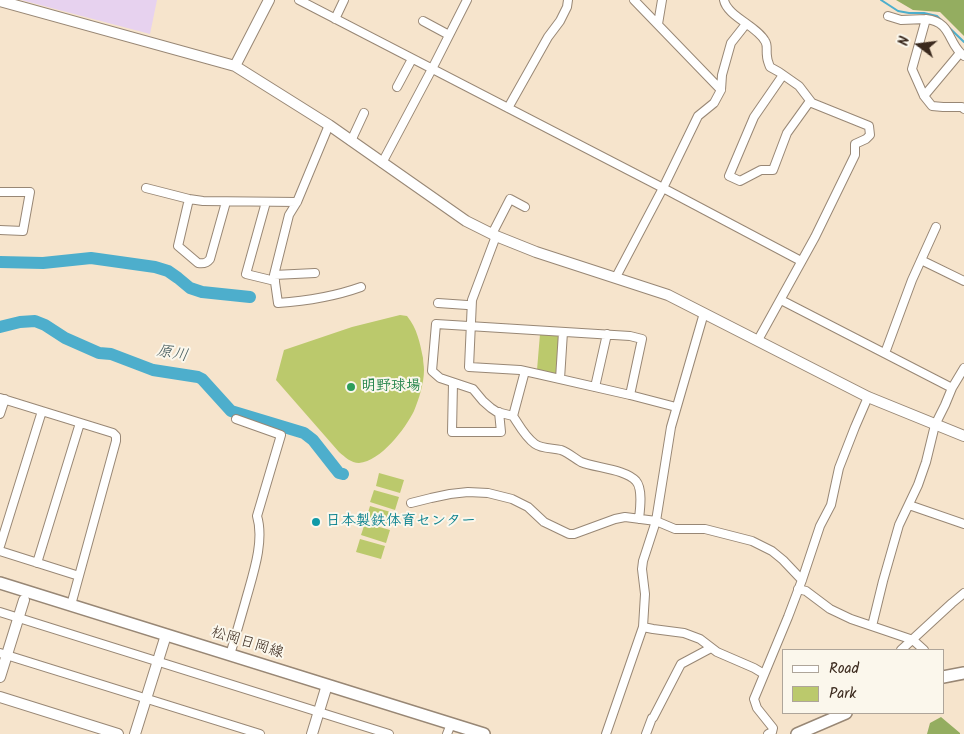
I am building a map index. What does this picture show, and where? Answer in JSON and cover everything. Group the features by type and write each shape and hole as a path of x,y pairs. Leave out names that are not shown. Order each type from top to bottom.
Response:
{"main road":[{"name":"松岡日岡線","path":"0,583 327,685 449,729 484,734"},
{"path":"944,677 964,674"},
{"path":"797,734 844,714"}],"street":[{"path":"235,66 269,0"},
{"path":"299,0 802,261"},
{"path":"335,19 344,0"},
{"path":"382,163 467,0"},
{"path":"508,108 548,37 560,21 567,7 568,0"},
{"path":"634,0 721,90"},
{"path":"658,24 662,0"},
{"path":"724,0 725,6 760,34 766,42 770,68 799,86 812,103 869,126 870,135 855,144 855,155 815,237 758,340"},
{"path":"0,1 235,66 329,125 466,222 536,252 668,295 868,398 964,436"},
{"path":"888,16 901,20 926,19 936,22 946,29 962,55 924,96"},
{"path":"926,19 912,70 924,96 932,106 963,106"},
{"path":"423,21 449,34"},
{"path":"616,277 698,116 714,103 721,90 722,75 731,43 746,24"},
{"path":"397,87 412,58"},
{"path":"783,75 754,117 729,176 740,180 761,170 773,170 787,133 810,101"},
{"path":"351,141 364,113"},
{"path":"329,125 289,215 274,278 278,303 308,301 341,294 361,287"},
{"path":"146,188 203,201 296,202"},
{"path":"0,192 30,192 23,231 0,230"},
{"path":"189,199 178,246 198,263 202,264 210,259 226,202"},
{"path":"525,207 510,199 494,235 472,300 469,367 525,371 676,407"},
{"path":"266,202 246,274 274,278 315,272"},
{"path":"885,353 912,280 936,226"},
{"path":"921,260 964,281"},
{"path":"781,300 952,388"},
{"path":"438,303 467,305"},
{"path":"606,734 643,627 645,594 642,569 644,555 656,521 669,436 676,407 704,313"},
{"path":"630,395 642,339 607,334 436,324 432,371 440,378 473,389 483,401 499,412 513,416 525,434 534,443 563,451 580,461 630,477 637,482 640,488 640,519"},
{"path":"560,379 563,332"},
{"path":"595,387 607,334"},
{"path":"872,626 899,524 918,486 935,425 952,388 964,368"},
{"path":"513,416 525,371"},
{"path":"453,383 452,432 501,432 499,412"},
{"path":"768,734 772,732 773,728 754,704 754,699 802,580 820,526 831,505 839,468 868,398"},
{"path":"0,414 2,399 112,433 116,436 71,605"},
{"path":"0,546 42,411"},
{"path":"230,655 256,564 260,541 258,516 281,435 236,419"},
{"path":"37,563 80,423"},
{"path":"411,503 450,494 468,492 488,493 512,499 528,507 544,522 569,534 620,518 656,521 674,529 705,529 752,541 772,551 802,580"},
{"path":"909,504 964,524"},
{"path":"0,551 79,576"},
{"path":"798,589 806,591 830,609 872,626 904,636 913,640 923,649"},
{"path":"902,649 964,593"},
{"path":"0,677 4,654 24,600"},
{"path":"0,612 389,734"},
{"path":"643,627 653,630 684,633 700,639 717,652 764,674"},
{"path":"136,734 166,635"},
{"path":"646,734 652,718 681,664 711,648"},
{"path":"4,654 260,734"},
{"path":"312,734 327,685"},
{"path":"0,697 118,734"}],"shaded area":[{"path":"21,0 157,0 150,34"}],"green space":[{"path":"896,0 964,0 964,36 940,12 913,10"},
{"name":"明野球場","path":"400,315 407,316 416,331 421,347 424,370 419,396 410,418 384,450 376,457 367,461 353,462 339,452 276,380 284,350 352,327"},
{"path":"540,334 561,336 558,373 556,375 537,370"},
{"path":"379,473 404,480 400,493 376,486"},
{"path":"374,490 399,497 395,510 370,502"},
{"path":"370,506 394,513 391,526 366,519"},
{"path":"365,523 390,530 386,543 361,535"},
{"path":"360,539 385,546 381,559 356,552"},
{"path":"941,717 960,734 927,734 930,723"}],"waterway":[{"path":"881,0 898,11 937,16 964,42"},
{"path":"0,262 43,263 91,258 155,267 168,271 190,288 202,292 250,297"},
{"name":"原川","path":"0,327 20,322 35,321 65,338 99,353 111,354 153,370 198,377 231,411 304,433 313,440 339,473 343,474"}],"place":[{"name":"明野球場","path":"351,387"},
{"name":"日本製鉄体育センター","path":"316,522"}]}
